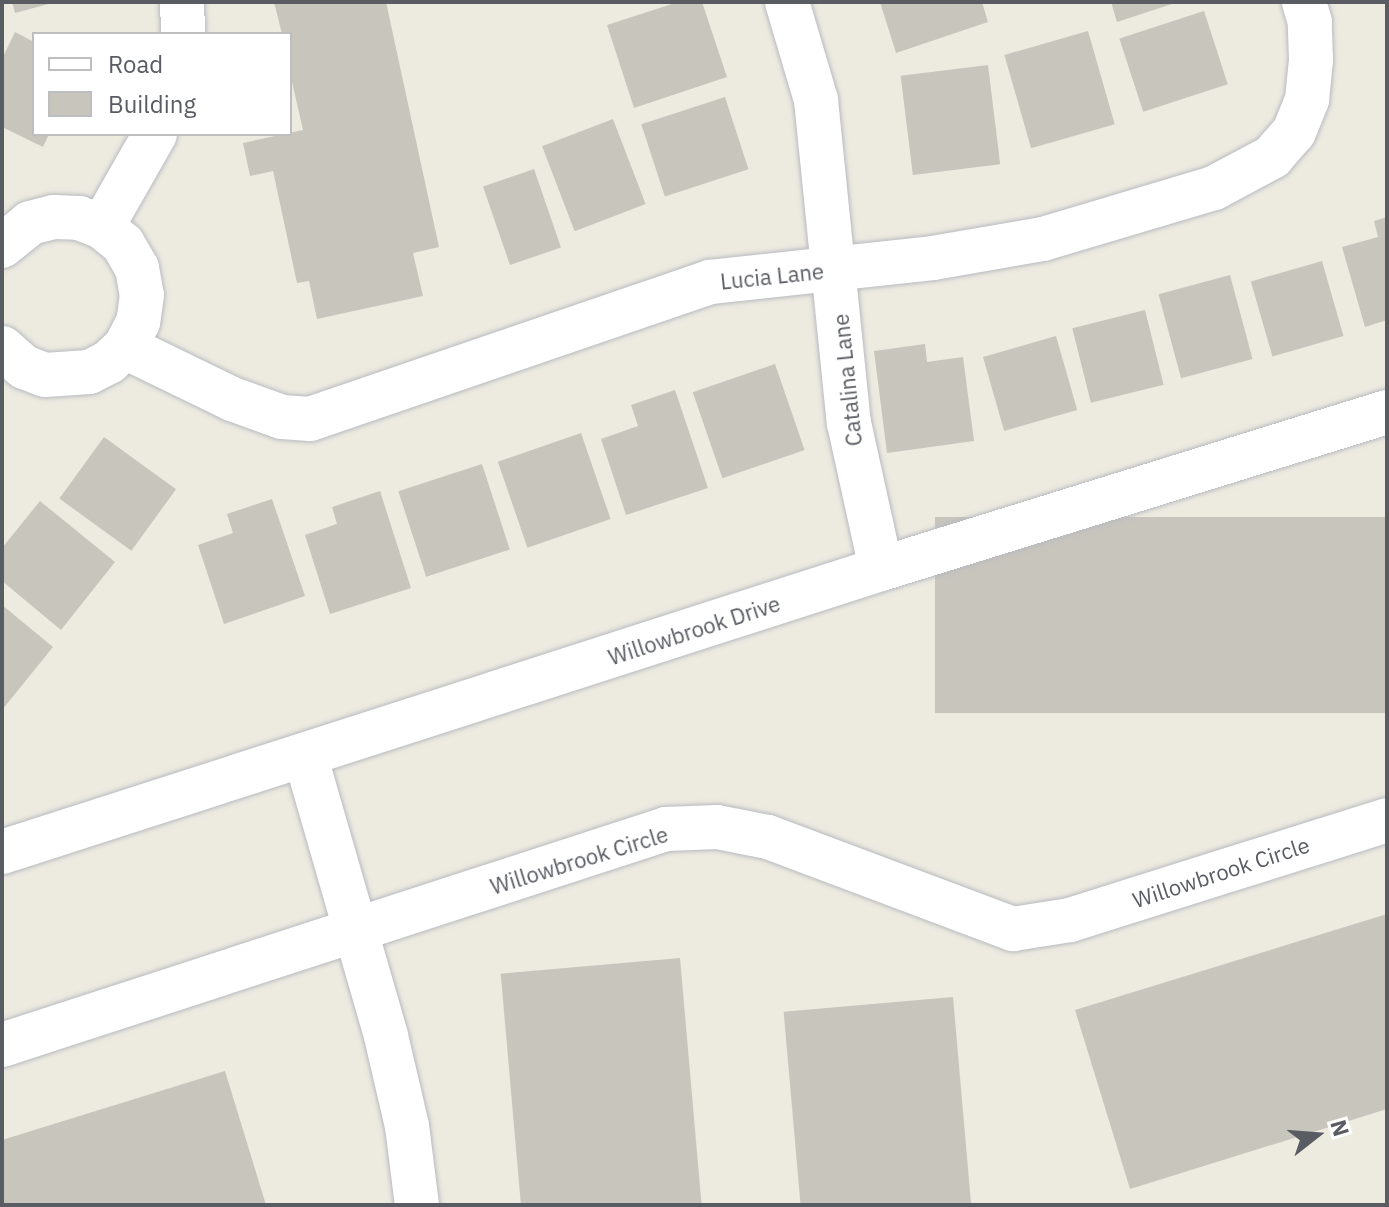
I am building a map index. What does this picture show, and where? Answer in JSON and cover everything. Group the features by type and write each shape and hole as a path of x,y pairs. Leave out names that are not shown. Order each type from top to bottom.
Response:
{"street":[{"path":"182,2 183,32"},
{"name":"Catalina Lane","path":"787,2 816,100 849,423 881,569"},
{"name":"Lucia Lane","path":"125,347 232,399 282,417 310,419 698,286 964,253 1043,239 1214,188 1272,157 1294,132 1307,100 1311,48 1310,22 1304,2"},
{"path":"102,227 154,136"},
{"path":"2,246 30,223 54,217 79,218 102,227 123,244 137,268 142,295 138,322 125,347 109,362 89,372 45,375 9,371"},
{"name":"Willowbrook Drive","path":"2,852 881,569 1387,412"},
{"path":"305,755 407,1126 417,1205"},
{"name":"Willowbrook Circle","path":"2,1045 666,829 717,827 768,837 1013,929 1070,920 1387,820"}],"building":[{"path":"12,2 52,2 52,3 15,13"},
{"path":"274,2 386,2 439,247 413,253 423,296 317,319 309,281 297,283 273,171 250,176 243,143 292,136 292,132 303,130 292,82 292,32 282,32"},
{"path":"678,2 702,2 727,77 634,108 607,25"},
{"path":"880,2 982,2 988,22 896,53"},
{"path":"1111,2 1175,2 1175,3 1117,22"},
{"path":"1204,11 1228,84 1143,112 1119,39"},
{"path":"1088,31 1115,124 1031,148 1004,55"},
{"path":"15,32 32,41 32,136 48,136 43,147 2,127 2,59"},
{"path":"988,65 1000,164 913,175 901,76"},
{"path":"725,97 748,169 665,196 641,124"},
{"path":"613,119 646,204 575,231 542,146"},
{"path":"534,169 561,247 510,265 483,187"},
{"path":"1387,217 1387,320 1365,327 1342,247 1378,237 1374,221"},
{"path":"1322,261 1343,336 1272,356 1251,281"},
{"path":"1230,275 1253,359 1181,378 1159,294"},
{"path":"1145,310 1164,385 1091,403 1072,328"},
{"path":"1056,336 1077,410 1004,431 983,357"},
{"path":"925,344 927,362 963,357 974,441 887,453 874,351"},
{"path":"775,364 805,450 722,478 693,392"},
{"path":"675,390 708,488 626,515 601,439 638,426 631,405"},
{"path":"581,433 611,519 527,548 498,462"},
{"path":"104,437 176,489 131,551 59,498"},
{"path":"482,464 510,550 426,577 398,491"},
{"path":"380,491 411,588 330,614 305,535 337,524 332,507"},
{"path":"272,499 305,596 224,624 198,545 233,533 227,514"},
{"path":"40,501 115,562 61,630 2,581 2,548"},
{"path":"935,517 1387,517 1387,713 935,713"},
{"path":"2,605 53,647 2,710"},
{"path":"1387,914 1387,1109 1130,1189 1075,1010"},
{"path":"680,958 702,1205 521,1205 501,974"},
{"path":"953,997 971,1205 801,1205 784,1012"},
{"path":"225,1071 266,1205 2,1205 2,1140"}]}
